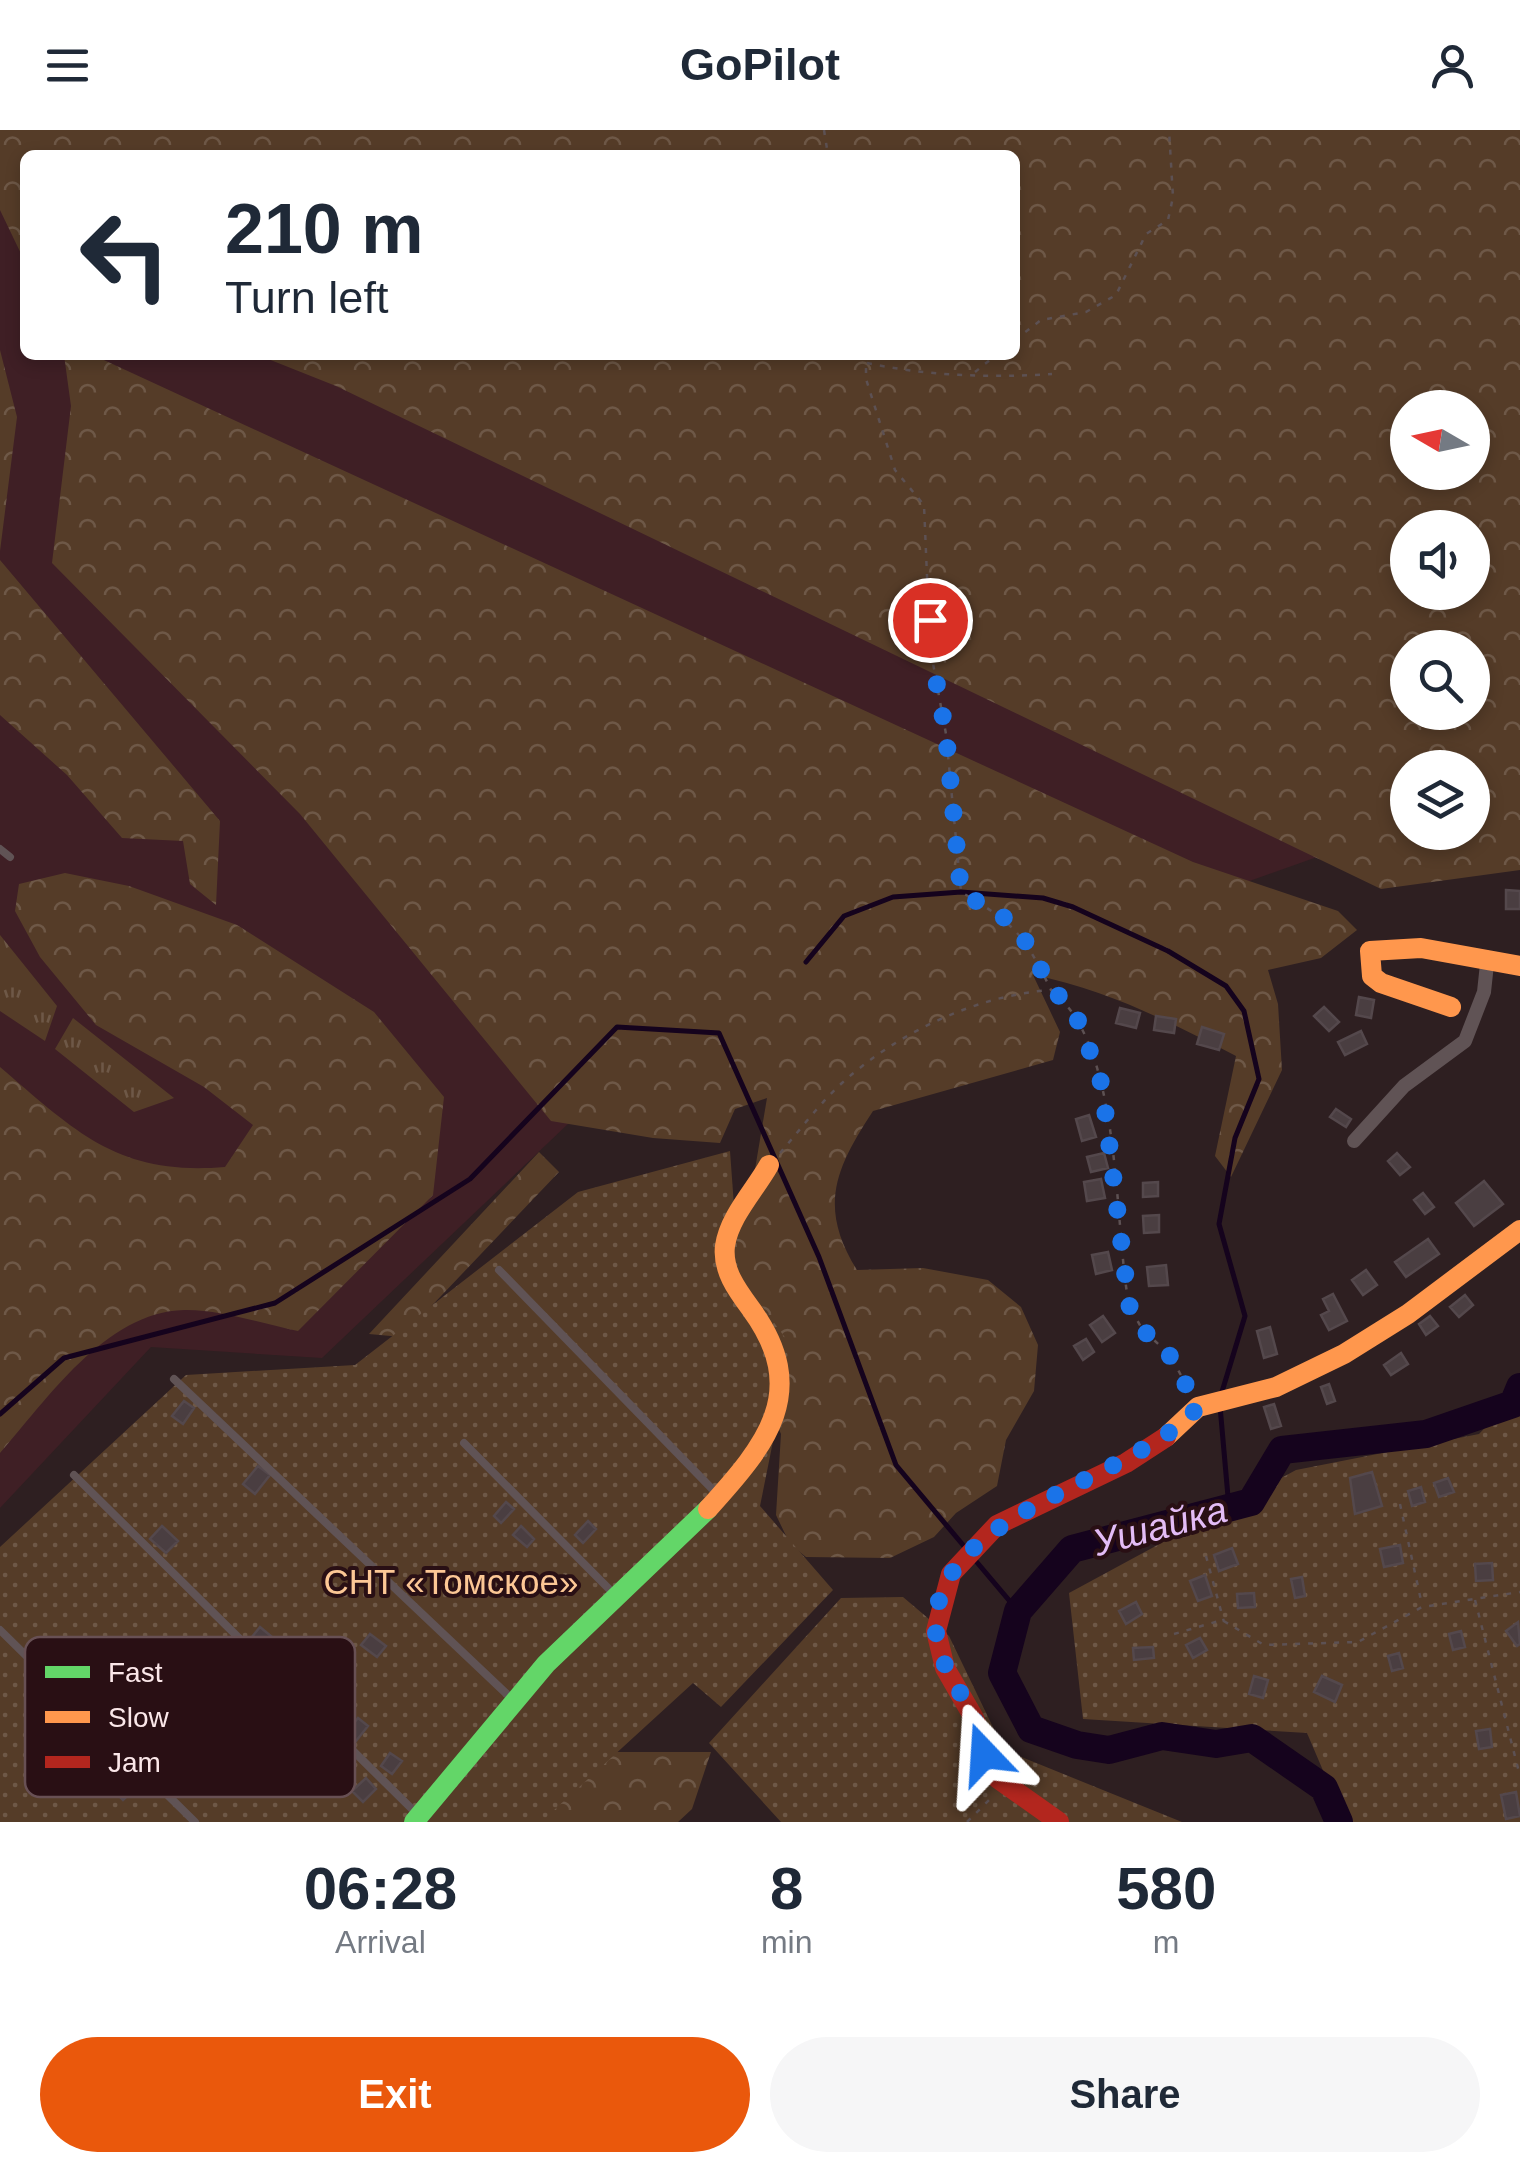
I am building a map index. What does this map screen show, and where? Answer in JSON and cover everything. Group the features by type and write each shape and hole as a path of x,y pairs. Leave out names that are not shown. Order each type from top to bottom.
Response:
{"street":[{"path":"1451,1007 1381,984 1372,976 1370,951 1396,945 1487,964 1520,966"},
{"path":"1354,1141 1404,1086 1466,1040 1484,992 1487,964"},
{"path":"417,1819 515,1701 615,1594 719,1496 762,1441 777,1411 782,1384 780,1349 726,1266 725,1245 769,1165"},
{"path":"1059,1822 997,1778 974,1718 944,1668 936,1631 951,1574 997,1526 1126,1463 1163,1440 1198,1407 1276,1387 1344,1354 1422,1304 1520,1230"}],"lane":[{"path":"0,849 10,857"},
{"path":"500,1270 719,1496"},
{"path":"174,1379 515,1701"},
{"path":"464,1443 615,1594"},
{"path":"74,1476 235,1637"},
{"path":"0,1630 25,1655"},
{"path":"355,1757 417,1819"},
{"path":"170,1797 195,1822"}],"path":[{"path":"1020,336 1041,320 1086,312 1116,295 1146,234 1168,220 1173,197 1169,130"},
{"path":"974,372 990,360"},
{"path":"1052,374 974,372 944,377 866,363 866,379 895,470 924,505 930,647 946,734 961,892 1008,920 1030,947 1051,990 1070,1004 1102,1085 1129,1305 1142,1329 1170,1356 1198,1407"},
{"path":"769,1165 842,1083 880,1054 974,1005 1051,990"},
{"path":"1400,1504 1422,1607"},
{"path":"1206,1556 1224,1622"},
{"path":"1174,1634 1224,1622 1264,1645 1358,1642 1422,1607 1520,1592"},
{"path":"1474,1598 1520,1776"},
{"path":"967,1822 1005,1784"}],"shaded area":[{"path":"0,130 1520,130 1490,529 1490,510 1390,510 1390,610 1484,610 1482,630 1390,630 1390,730 1475,730 1473,750 1390,750 1390,831 569,1123 322,1358 151,1347 0,1508"}],"green space":[{"path":"0,130 1520,130 1520,870 1381,889 336,386 271,360 1020,360 1020,150 20,150 20,252 0,210"},
{"path":"0,350 17,417 0,551"},
{"path":"65,360 104,360 1193,862 1338,911 1357,930 1321,958 1268,970 1278,1004 1282,1070 1231,1177 1215,1156 1236,1056 1112,998 1033,975 1060,1032 1053,1060 873,1111 849,1151 836,1189 838,1227 857,1270 923,1268 988,1280 1021,1307 1038,1345 1034,1391 1006,1440 997,1486 956,1513 934,1537 890,1558 806,1557 790,1544 776,1515 781,1434 772,1413 759,1323 730,1251 749,1205 767,1098 735,1109 720,1143 653,1138 551,1121 300,814 52,563 71,406"},
{"path":"0,560 220,821 216,905 190,884 183,841 122,838 67,775 0,715"},
{"path":"65,873 129,886 237,925 374,1012 444,1097 433,1195 298,1331 212,1312 184,1310 155,1315 103,1342 80,1362 0,1453 0,1067 77,1130 128,1157 156,1164 225,1167 253,1125 204,1087 96,1025 40,957 15,911 19,884"},
{"path":"0,935 57,1006 45,1041 0,1011"},
{"path":"73,1018 174,1098 134,1112 55,1049"},
{"name":"СНТ «Томское»","path":"730,1151 739,1275 792,1347 760,1506 833,1590 721,1707 693,1683 541,1822 0,1822 0,1547 186,1375 355,1365 578,1192"},
{"path":"539,1152 559,1172 402,1337 369,1334"},
{"path":"1520,1391 1520,1822 1345,1822 1307,1733 1083,1719 1069,1593 1296,1470 1479,1434"},
{"path":"903,1597 949,1636 1004,1750 1182,1822 781,1822 709,1743 841,1598"},
{"path":"616,1752 711,1752 692,1809 678,1822 539,1822"}],"building":[{"path":"1506,890 1520,891 1520,909 1506,909"},
{"path":"1359,997 1374,1000 1371,1018 1356,1015"},
{"path":"1324,1007 1339,1022 1329,1031 1314,1016"},
{"path":"1120,1008 1140,1013 1136,1028 1116,1023"},
{"path":"1156,1016 1176,1019 1174,1033 1154,1030"},
{"path":"1202,1027 1224,1034 1219,1050 1197,1044"},
{"path":"1361,1031 1367,1044 1345,1055 1338,1042"},
{"path":"1336,1109 1351,1119 1346,1127 1330,1117"},
{"path":"1089,1115 1096,1137 1082,1141 1076,1119"},
{"path":"1104,1153 1108,1168 1091,1172 1087,1157"},
{"path":"1397,1153 1410,1167 1400,1175 1388,1161"},
{"path":"1101,1179 1105,1198 1087,1201 1084,1182"},
{"path":"1484,1181 1503,1204 1474,1226 1456,1203"},
{"path":"1158,1182 1158,1196 1143,1197 1143,1183"},
{"path":"1423,1193 1434,1207 1425,1214 1414,1200"},
{"path":"1159,1215 1159,1232 1144,1233 1143,1216"},
{"path":"1428,1239 1439,1254 1406,1277 1395,1262"},
{"path":"1108,1252 1112,1270 1096,1274 1092,1255"},
{"path":"1166,1265 1168,1285 1149,1286 1147,1267"},
{"path":"1366,1270 1377,1285 1363,1295 1352,1280"},
{"path":"1333,1294 1347,1321 1329,1330 1321,1315 1329,1311 1323,1299"},
{"path":"1465,1295 1473,1305 1459,1317 1450,1307"},
{"path":"1103,1316 1115,1333 1102,1342 1090,1325"},
{"path":"1430,1316 1438,1326 1426,1335 1419,1324"},
{"path":"1270,1327 1277,1354 1264,1358 1257,1331"},
{"path":"1086,1339 1094,1352 1083,1360 1074,1346"},
{"path":"1401,1353 1408,1364 1391,1375 1384,1365"},
{"path":"1329,1384 1335,1401 1327,1404 1321,1387"},
{"path":"184,1401 194,1408 183,1424 172,1416"},
{"path":"1274,1404 1281,1426 1271,1429 1264,1407"},
{"path":"258,1466 270,1475 255,1494 243,1484"},
{"path":"1372,1472 1382,1506 1355,1514 1350,1478"},
{"path":"1448,1478 1454,1492 1439,1497 1434,1483"},
{"path":"1421,1487 1425,1502 1412,1506 1408,1491"},
{"path":"506,1502 514,1509 501,1523 494,1516"},
{"path":"588,1521 596,1529 583,1543 575,1535"},
{"path":"162,1526 178,1541 166,1553 150,1539"},
{"path":"521,1526 534,1539 527,1547 513,1535"},
{"path":"1400,1545 1403,1563 1384,1567 1380,1549"},
{"path":"1232,1548 1238,1564 1219,1571 1214,1555"},
{"path":"1492,1563 1493,1580 1476,1581 1475,1564"},
{"path":"1205,1575 1212,1596 1198,1601 1190,1581"},
{"path":"1302,1577 1305,1596 1295,1598 1291,1579"},
{"path":"1254,1593 1255,1607 1238,1608 1237,1594"},
{"path":"1136,1602 1142,1614 1126,1624 1119,1611"},
{"path":"1518,1622 1520,1644 1517,1646 1506,1631"},
{"path":"260,1627 272,1637 252,1637"},
{"path":"1461,1631 1465,1647 1453,1650 1449,1634"},
{"path":"370,1634 386,1646 377,1657 361,1645"},
{"path":"1200,1638 1207,1650 1193,1658 1186,1645"},
{"path":"1153,1647 1154,1658 1134,1660 1133,1648"},
{"path":"1399,1653 1403,1668 1392,1671 1388,1656"},
{"path":"1254,1676 1268,1680 1263,1698 1249,1694"},
{"path":"1322,1676 1342,1685 1335,1702 1314,1692"},
{"path":"358,1718 368,1726 356,1741 355,1740"},
{"path":"1490,1729 1492,1747 1479,1749 1476,1731"},
{"path":"390,1753 402,1761 392,1774 381,1766"},
{"path":"366,1778 376,1789 363,1802 355,1788"},
{"path":"1516,1792 1520,1816 1506,1819 1501,1795"}],"waterway":[{"path":"806,962 844,916 893,897 961,892 1043,898 1073,907 1168,951 1226,986 1244,1011 1259,1079 1235,1138 1219,1224 1245,1316 1221,1395"},
{"path":"0,1414 64,1358 275,1303 470,1179 617,1027 719,1033 819,1257 896,1465 968,1551"},
{"name":"Ушайка","path":"1339,1822 1324,1788 1252,1738 1216,1744 1162,1736 1109,1750 1077,1745 1031,1729 1002,1673 1018,1611 1072,1549 1251,1502 1282,1450 1426,1434 1513,1404 1520,1387"},
{"path":"1220,1406 1229,1508"},
{"path":"975,1560 1018,1611"}],"traffic: fast":[{"path":"414,1822 546,1664 708,1509"}],"traffic: slow":[{"path":"1451,1007 1381,983 1372,976 1370,951 1421,948 1520,966"},
{"path":"708,1509 763,1439 779,1391 778,1366 769,1338 732,1279 725,1255 727,1235 769,1165"},
{"path":"1166,1437 1198,1407 1276,1387 1344,1354 1408,1314 1520,1230"}],"traffic: jam":[{"path":"1059,1822 997,1778 974,1718 945,1668 936,1631 951,1574 997,1525 1126,1463 1166,1437"}],"route":[{"path":"930,620 930,647 946,734 961,892 1008,920 1030,947 1051,990 1070,1004 1082,1029 1102,1085 1129,1305 1142,1329 1170,1356 1198,1407 1163,1440 1126,1463 997,1526 951,1574 940,1601 936,1631 944,1668 974,1718 984,1754"}]}
